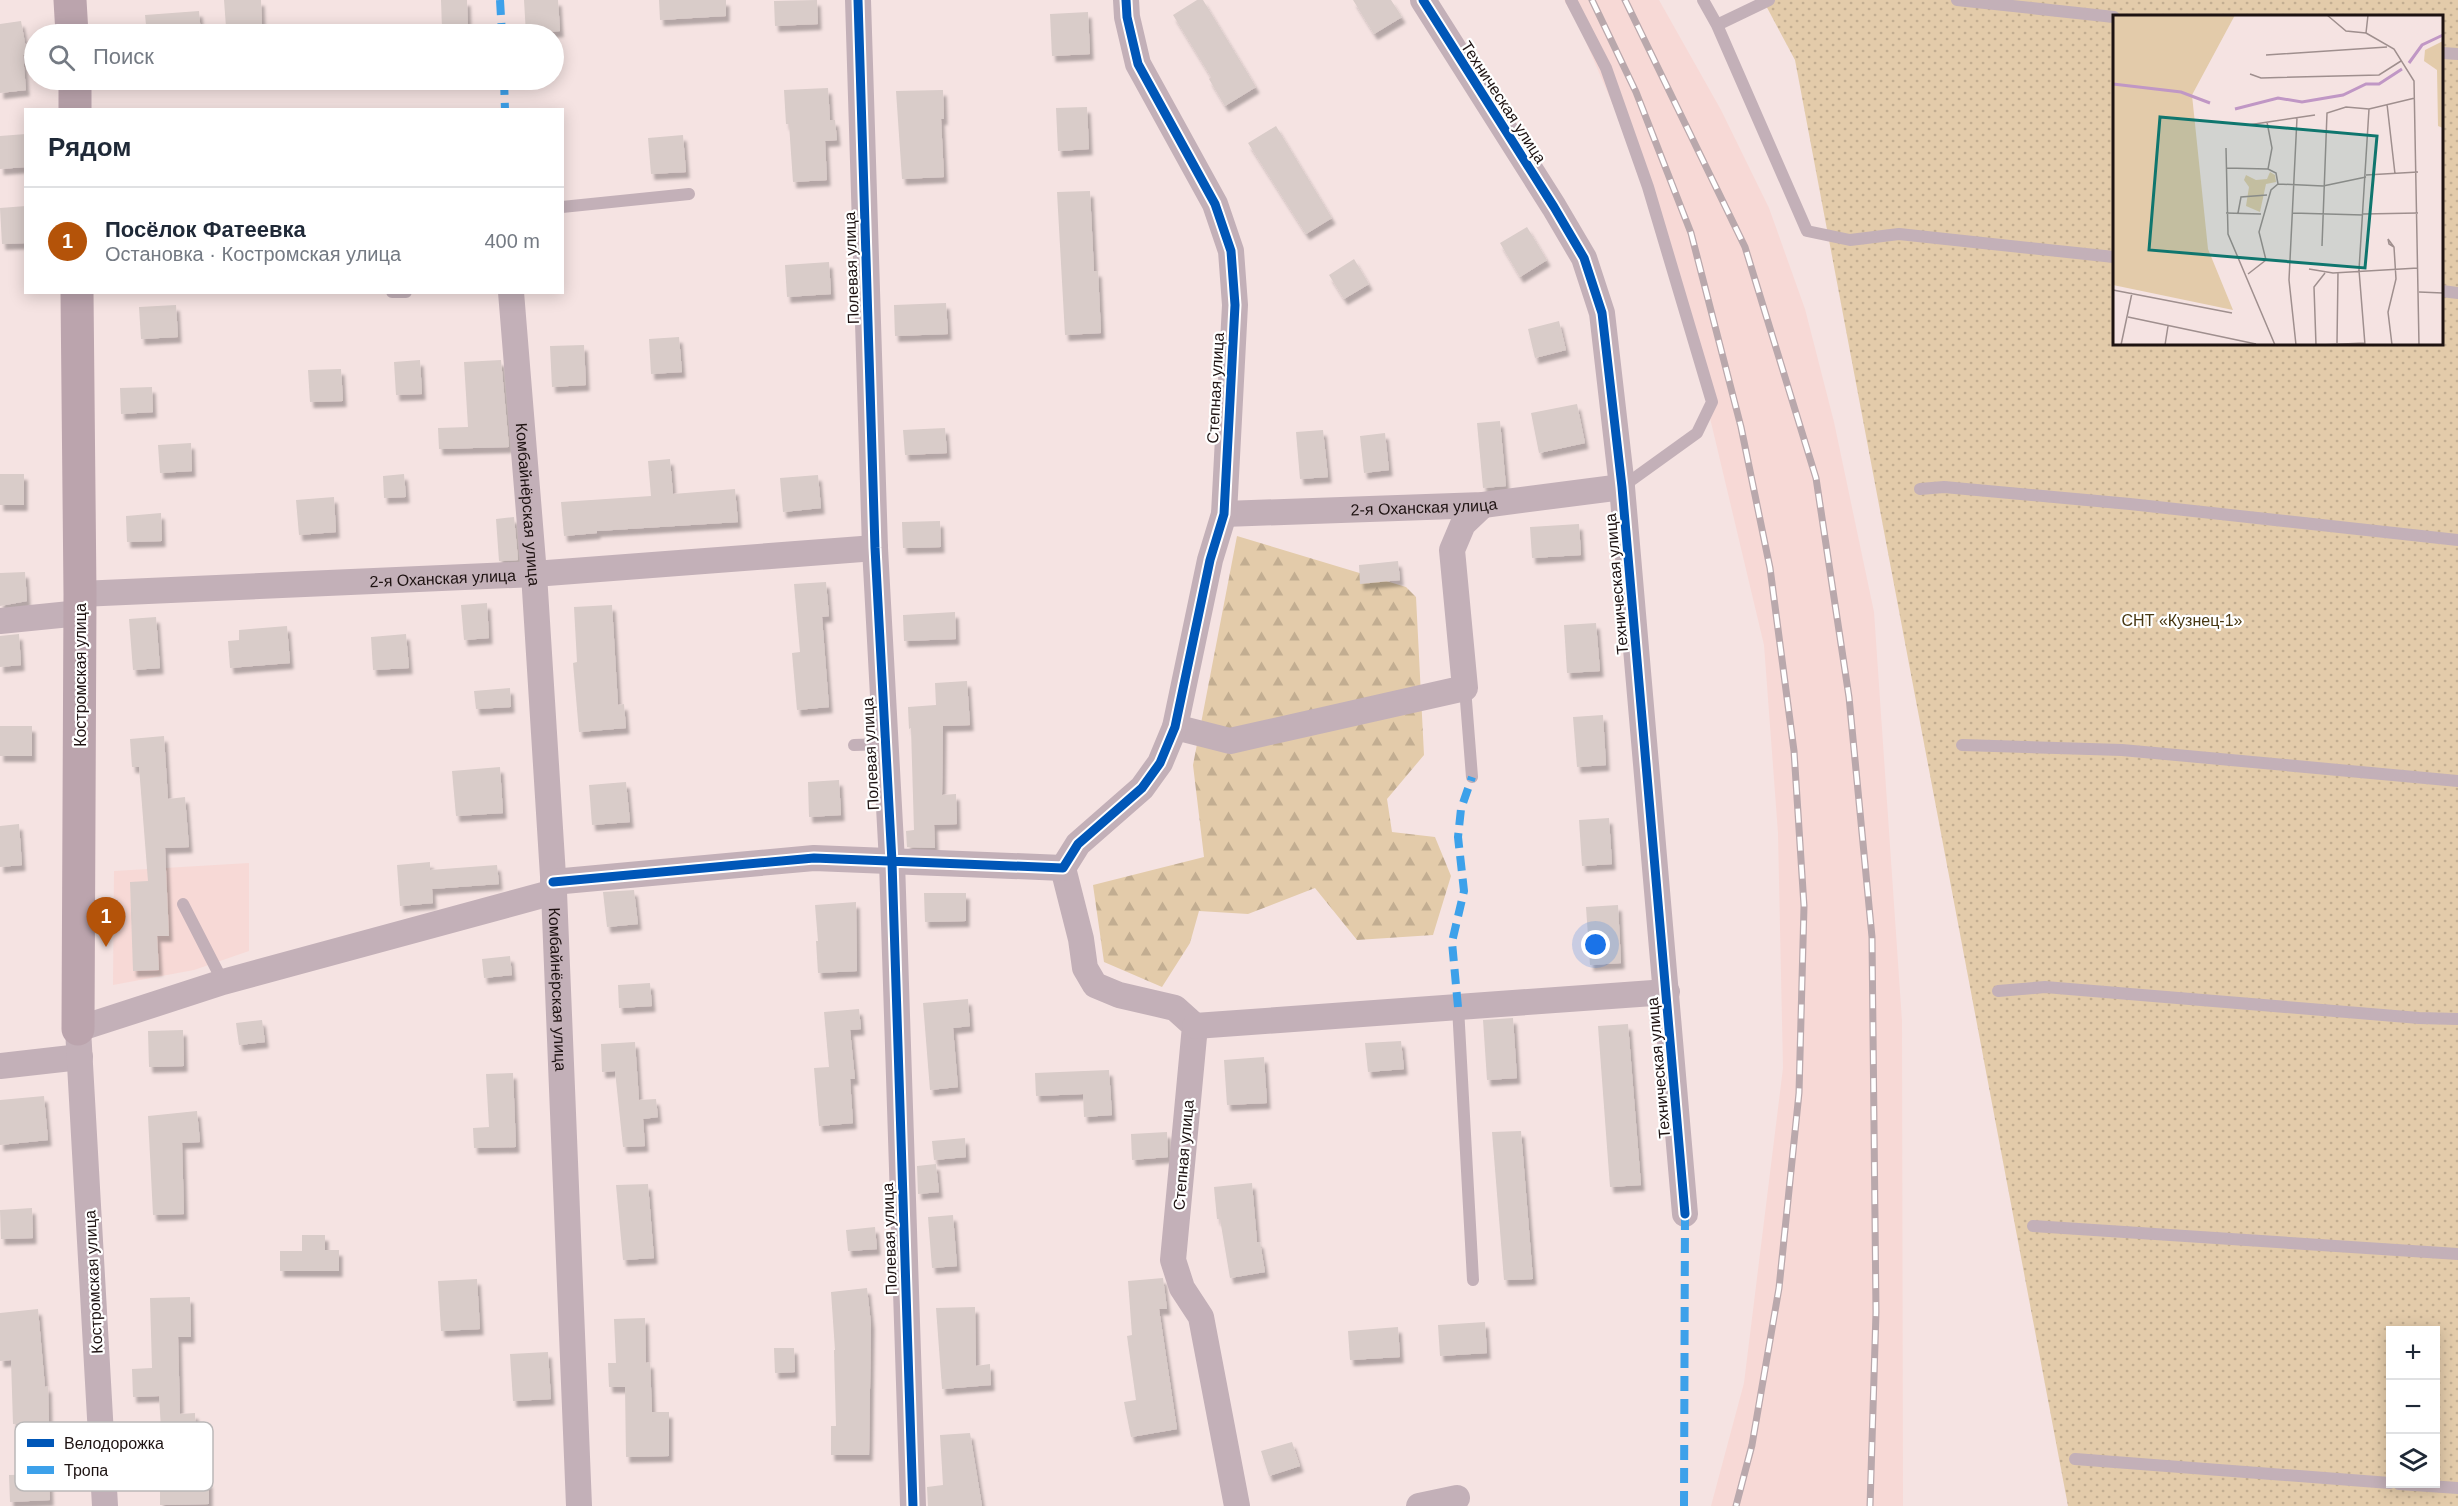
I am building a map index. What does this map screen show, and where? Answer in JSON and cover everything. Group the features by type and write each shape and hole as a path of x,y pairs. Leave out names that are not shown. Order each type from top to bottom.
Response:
{"street":[{"path":"70,0 71,24"},
{"name":"Полевая улица","path":"858,0 875,548 892,862 913,1506"},
{"name":"Степная улица","path":"1063,868 1078,844 1142,788 1160,763 1174,727 1210,560 1224,514 1235,305 1231,251 1215,204 1138,64 1129,28 1126,0"},
{"name":"Техническая улица","path":"1423,0 1584,258 1602,313 1622,487 1685,1215"},
{"path":"75,90 75,108"},
{"name":"Костромская улица","path":"77,294 80,604 79,1043 100,1422"},
{"name":"Комбайнёрская улица","path":"511,294 534,574 553,887 579,1506"},
{"name":"2-я Оханская улица","path":"1224,514 1483,505 1622,487"},
{"path":"1174,727 1230,741 1465,688 1452,550 1463,524 1483,505"},
{"name":"2-я Оханская улица","path":"0,621 80,604 534,574 875,548"},
{"path":"0,1066 79,1043 223,982 553,887 814,858 1063,868 1081,939 1085,968 1095,985 1119,995 1174,1008 1195,1026 1667,992"},
{"name":"Степная улица","path":"1195,1026 1173,1260 1182,1288 1201,1317 1237,1506"},
{"name":"Костромская улица","path":"104,1491 105,1506"},
{"path":"1419,1506 1457,1498"}],"lane":[{"path":"1570,0 1606,68 1648,187 1712,402 1697,433 1622,487"},
{"path":"1703,0 1717,25 1807,231 1850,240 1899,234 2113,257"},
{"path":"1717,25 1769,0"},
{"path":"1957,0 2113,17"},
{"path":"2443,53 2458,54"},
{"path":"564,207 689,194"},
{"path":"2443,291 2458,293"},
{"path":"1920,489 1944,487 2107,502 2458,540"},
{"path":"1465,688 1472,777"},
{"path":"854,745 884,744"},
{"path":"1962,745 2122,750 2458,781"},
{"path":"183,904 223,982"},
{"path":"1998,991 2045,987 2407,1017 2458,1019"},
{"path":"1458,1007 1473,1280"},
{"path":"2033,1226 2458,1254"},
{"path":"2075,1458 2386,1483"},
{"path":"2440,1487 2458,1488"}],"shaded area":[{"path":"1564,0 1659,0 1721,110 1769,208 1805,309 1834,422 1874,612 1902,1021 1903,1506 1711,1506 1744,1383 1783,1068 1778,833 1764,645 1686,317 1642,173 1580,28"},
{"path":"249,863 249,951 194,970 113,985 114,871"}],"green space":[{"name":"СНТ «Кузнец-1»","path":"1763,0 2458,0 2458,1506 2068,1506 1795,60"},
{"path":"1237,536 1406,587 1416,597 1424,755 1387,799 1392,832 1435,837 1451,876 1433,935 1357,940 1315,888 1248,914 1199,911 1190,943 1162,987 1104,962 1093,885 1204,857 1193,765"}],"building":[{"path":"224,0 261,0 262,24 226,24"},
{"path":"441,0 467,0 468,24 442,24"},
{"path":"524,0 558,0 560,24 525,24"},
{"path":"659,0 726,0 726,16 660,20"},
{"path":"817,0 818,24 775,26 774,1"},
{"path":"1197,0 1203,0 1256,87 1225,106 1209,79 1211,77 1173,15"},
{"path":"1353,0 1391,0 1402,17 1374,34"},
{"path":"199,11 200,24 146,24 145,15"},
{"path":"1088,12 1090,54 1052,56 1050,14"},
{"path":"21,21 24,38 24,90 26,90 0,93 0,24"},
{"path":"828,88 830,120 835,120 837,140 825,141 827,180 793,182 784,90"},
{"path":"943,90 944,119 941,119 944,177 902,179 896,91"},
{"path":"1087,107 1089,149 1058,151 1056,108"},
{"path":"1276,126 1332,218 1306,234 1248,143"},
{"path":"24,134 24,167 0,169 0,136"},
{"path":"683,135 686,172 651,174 648,138"},
{"path":"1090,191 1094,271 1098,271 1101,333 1065,335 1057,192"},
{"path":"24,206 24,243 2,244 0,208"},
{"path":"1527,227 1547,260 1520,277 1500,243"},
{"path":"1354,259 1369,284 1344,299 1329,275"},
{"path":"829,262 831,294 787,297 785,265"},
{"path":"946,303 948,334 895,336 894,305"},
{"path":"176,305 178,337 141,339 139,307"},
{"path":"1559,321 1566,350 1535,358 1528,329"},
{"path":"679,337 682,372 651,374 649,339"},
{"path":"584,345 586,385 552,387 550,346"},
{"path":"420,360 422,394 396,395 394,362"},
{"path":"501,360 509,447 439,449 438,428 468,427 464,362"},
{"path":"341,369 343,401 310,402 308,370"},
{"path":"152,387 153,412 121,414 120,388"},
{"path":"1577,404 1585,443 1539,453 1531,413"},
{"path":"1500,421 1506,486 1483,488 1477,423"},
{"path":"945,428 947,453 905,455 903,430"},
{"path":"1323,430 1328,477 1300,479 1296,432"},
{"path":"1385,433 1389,470 1364,473 1360,436"},
{"path":"191,443 192,471 160,473 158,445"},
{"path":"670,459 673,494 735,489 738,522 597,531 597,533 564,536 561,502 651,496 648,461"},
{"path":"0,474 24,474 24,505 0,505"},
{"path":"404,474 406,497 384,498 383,476"},
{"path":"818,475 821,508 783,512 780,478"},
{"path":"334,497 336,532 299,535 296,500"},
{"path":"161,513 162,541 127,542 126,516"},
{"path":"514,517 518,560 499,561 496,519"},
{"path":"940,521 941,547 903,548 902,522"},
{"path":"1579,524 1581,555 1532,558 1530,527"},
{"path":"1398,561 1400,580 1360,584 1359,565"},
{"path":"25,572 27,601 0,606 0,573"},
{"path":"826,582 829,616 822,617 829,707 797,710 792,653 800,652 794,584"},
{"path":"487,603 489,638 464,640 461,605"},
{"path":"612,605 618,705 624,704 626,728 579,732 573,663 577,662 574,607"},
{"path":"955,612 956,639 904,641 903,615"},
{"path":"156,617 160,668 133,670 129,619"},
{"path":"1596,623 1600,671 1567,673 1564,625"},
{"path":"287,626 290,663 230,668 228,641 239,640 239,630"},
{"path":"19,634 21,665 0,667 0,636"},
{"path":"406,634 409,668 373,670 371,637"},
{"path":"967,681 970,725 943,726 942,795 956,794 957,824 934,825 935,848 907,847 906,831 914,830 911,728 909,729 908,707 936,705 935,683"},
{"path":"510,688 511,707 476,709 474,691"},
{"path":"1603,715 1606,765 1577,767 1573,717"},
{"path":"0,726 32,726 32,756 0,756"},
{"path":"164,736 168,799 185,797 189,847 165,848 169,936 157,936 159,970 133,971 130,882 148,881 139,767 132,767 130,739"},
{"path":"500,767 503,813 456,816 452,771"},
{"path":"839,780 841,815 809,817 808,782"},
{"path":"626,782 630,822 592,825 589,785"},
{"path":"1609,818 1612,864 1582,866 1579,820"},
{"path":"19,824 22,865 0,867 0,826"},
{"path":"430,862 430,870 497,865 499,884 432,889 433,903 400,906 397,865"},
{"path":"634,890 638,924 607,927 603,892"},
{"path":"924,893 966,893 966,921 925,922"},
{"path":"856,902 857,971 818,973 815,905"},
{"path":"1618,905 1621,963 1590,965 1586,907"},
{"path":"510,956 512,975 484,978 482,959"},
{"path":"650,983 652,1006 619,1008 618,985"},
{"path":"968,999 970,1026 953,1028 958,1087 930,1090 923,1003"},
{"path":"859,1009 861,1029 850,1030 855,1079 850,1079 853,1123 819,1126 814,1068 829,1067 824,1012"},
{"path":"1513,1018 1517,1078 1487,1080 1483,1020"},
{"path":"262,1020 265,1042 239,1045 236,1023"},
{"path":"1628,1024 1641,1185 1610,1187 1598,1026"},
{"path":"183,1030 184,1066 149,1067 148,1031"},
{"path":"1401,1041 1404,1069 1368,1072 1365,1043"},
{"path":"635,1042 639,1100 656,1099 658,1117 643,1119 645,1146 623,1147 615,1071 602,1072 601,1044"},
{"path":"1264,1057 1267,1103 1227,1105 1224,1060"},
{"path":"1109,1070 1112,1115 1084,1117 1083,1094 1036,1096 1035,1073"},
{"path":"513,1073 516,1147 474,1148 473,1128 489,1127 486,1074"},
{"path":"44,1096 48,1140 0,1145 0,1100"},
{"path":"197,1111 200,1142 182,1143 184,1214 153,1215 148,1116"},
{"path":"1521,1131 1533,1279 1504,1280 1492,1132"},
{"path":"1167,1132 1168,1157 1132,1160 1131,1134"},
{"path":"965,1138 966,1157 934,1160 932,1141"},
{"path":"936,1164 939,1192 918,1194 917,1166"},
{"path":"1252,1183 1257,1242 1260,1242 1265,1272 1230,1278 1220,1219 1217,1219 1214,1187"},
{"path":"648,1184 654,1258 623,1260 616,1185"},
{"path":"32,1208 33,1238 1,1239 0,1210"},
{"path":"953,1215 957,1266 932,1268 928,1217"},
{"path":"875,1227 877,1249 848,1251 846,1230"},
{"path":"302,1235 325,1235 325,1250 339,1250 339,1271 280,1271 280,1251 302,1251"},
{"path":"1163,1278 1167,1309 1159,1309 1177,1429 1131,1437 1124,1402 1136,1400 1127,1336 1132,1335 1128,1281"},
{"path":"477,1279 480,1329 441,1331 438,1281"},
{"path":"867,1288 871,1324 869,1455 831,1455 831,1426 836,1426 835,1350 831,1292"},
{"path":"190,1297 191,1337 178,1337 180,1414 195,1413 195,1422 161,1422 159,1396 133,1397 132,1369 152,1368 150,1298"},
{"path":"975,1307 976,1366 990,1364 991,1385 942,1389 936,1308"},
{"path":"38,1309 45,1387 48,1386 49,1422 15,1422 13,1424 11,1360 0,1361 0,1313"},
{"path":"645,1318 646,1363 650,1362 652,1412 669,1412 669,1456 626,1457 625,1387 609,1387 608,1363 616,1363 614,1319"},
{"path":"1485,1322 1487,1353 1440,1356 1438,1325"},
{"path":"1398,1327 1400,1357 1350,1360 1348,1331"},
{"path":"774,1348 794,1348 795,1372 775,1373"},
{"path":"548,1352 551,1399 513,1401 510,1354"},
{"path":"970,1433 982,1506 928,1506 927,1487 943,1485 940,1435"},
{"path":"1292,1442 1300,1466 1269,1476 1261,1451"},
{"path":"9,1475 15,1475 15,1491 50,1491 50,1500 10,1502"},
{"path":"160,1491 209,1491 209,1504 160,1505"}],"railway":[{"path":"1592,0 1636,92 1691,233 1741,427 1770,568 1794,751 1804,906 1799,1093 1779,1288 1752,1445 1736,1506"},
{"path":"1625,0 1745,247 1816,478 1849,697 1872,937 1876,1312 1870,1506"}],"marked path":[{"path":"500,0 501,24"},
{"path":"504,90 505,108"},
{"path":"1458,1007 1452,942 1464,891 1458,837 1461,809 1472,777"},
{"path":"1684,1506 1685,1214"}],"cycle path":[{"path":"858,0 875,548 892,862 913,1506"},
{"path":"553,882 814,858 1063,868 1078,844 1142,788 1160,763 1175,727 1210,560 1224,514 1235,305 1231,251 1215,204 1138,64 1127,17 1126,0"},
{"path":"1423,0 1584,258 1602,313 1622,487 1685,1214"}],"place":[{"name":"Посёлок Фатеевка","path":"106,947"}]}
